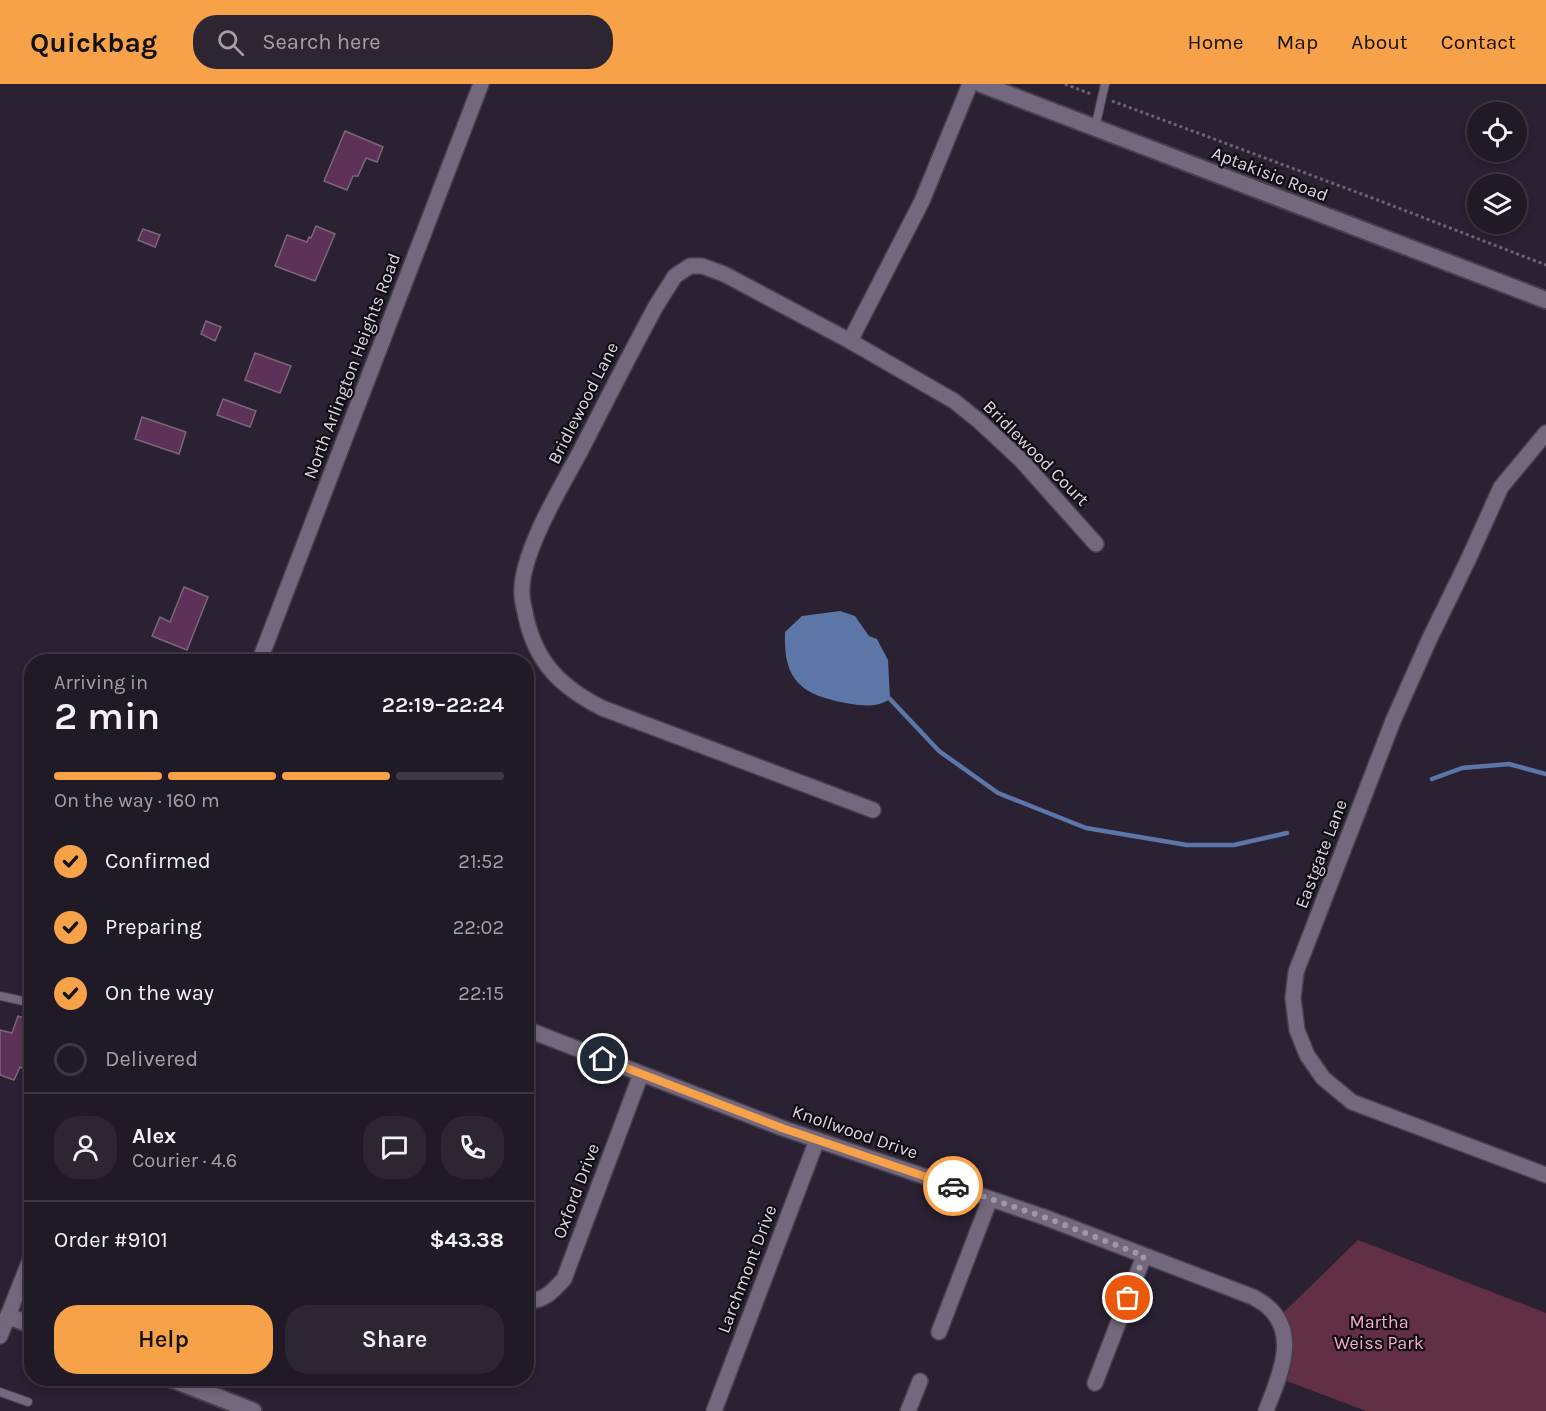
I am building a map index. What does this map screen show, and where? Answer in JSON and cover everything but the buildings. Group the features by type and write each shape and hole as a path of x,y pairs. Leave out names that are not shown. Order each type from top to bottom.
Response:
{"main road":[{"name":"Aptakisic Road","path":"981,84 1003,88 1095,128 1546,300"},
{"path":"8,1316 24,1323"},
{"path":"189,1386 253,1411"}],"street":[{"name":"North Arlington Heights Road","path":"262,654 481,84"},
{"path":"850,341 922,201 970,84"},
{"name":"Bridlewood Lane","path":"850,341 724,274 702,266 690,266 684,269 675,276 656,306 539,530 524,574 522,595 536,650 563,684 580,696 602,708 873,810"},
{"name":"Bridlewood Court","path":"850,341 954,401 979,421 1021,460 1096,544"},
{"name":"Eastgate Lane","path":"1546,433 1501,487 1425,650 1393,722 1296,972 1293,998 1297,1030 1307,1055 1323,1078 1352,1102 1546,1175"},
{"name":"Knollwood Drive","path":"534,1032 782,1128 990,1199 1253,1297 1269,1307 1280,1320 1285,1338 1282,1368 1266,1411"},
{"name":"Oxford Drive","path":"534,1301 550,1294 564,1279 641,1074"},
{"name":"Larchmont Drive","path":"714,1411 817,1140"},
{"path":"939,1332 990,1199"},
{"path":"1095,1383 1144,1256"},
{"path":"0,1336 24,1275"},
{"path":"908,1411 920,1381"}],"lane":[{"path":"1095,128 1105,84"},
{"path":"0,996 24,1001"},
{"path":"4,1393 28,1402"}],"path":[{"path":"1065,84 1546,265"}],"green space":[{"name":"Martha Weiss Park","path":"1358,1240 1546,1313 1546,1411 1366,1411 1284,1380 1291,1338 1284,1312"}],"water":[{"path":"840,611 855,616 869,636 877,639 888,660 890,699 885,702 863,705 830,700 806,690 792,673 787,662 785,632 802,616"}],"waterway":[{"path":"890,699 939,751 998,793 1086,828 1187,845 1234,845 1287,833"},
{"path":"1432,779 1462,768 1509,764 1546,774"}],"way so far":[{"path":"953,1186 1044,1217 1144,1256 1128,1298"}],"route":[{"path":"603,1059 782,1128 953,1186"}]}
